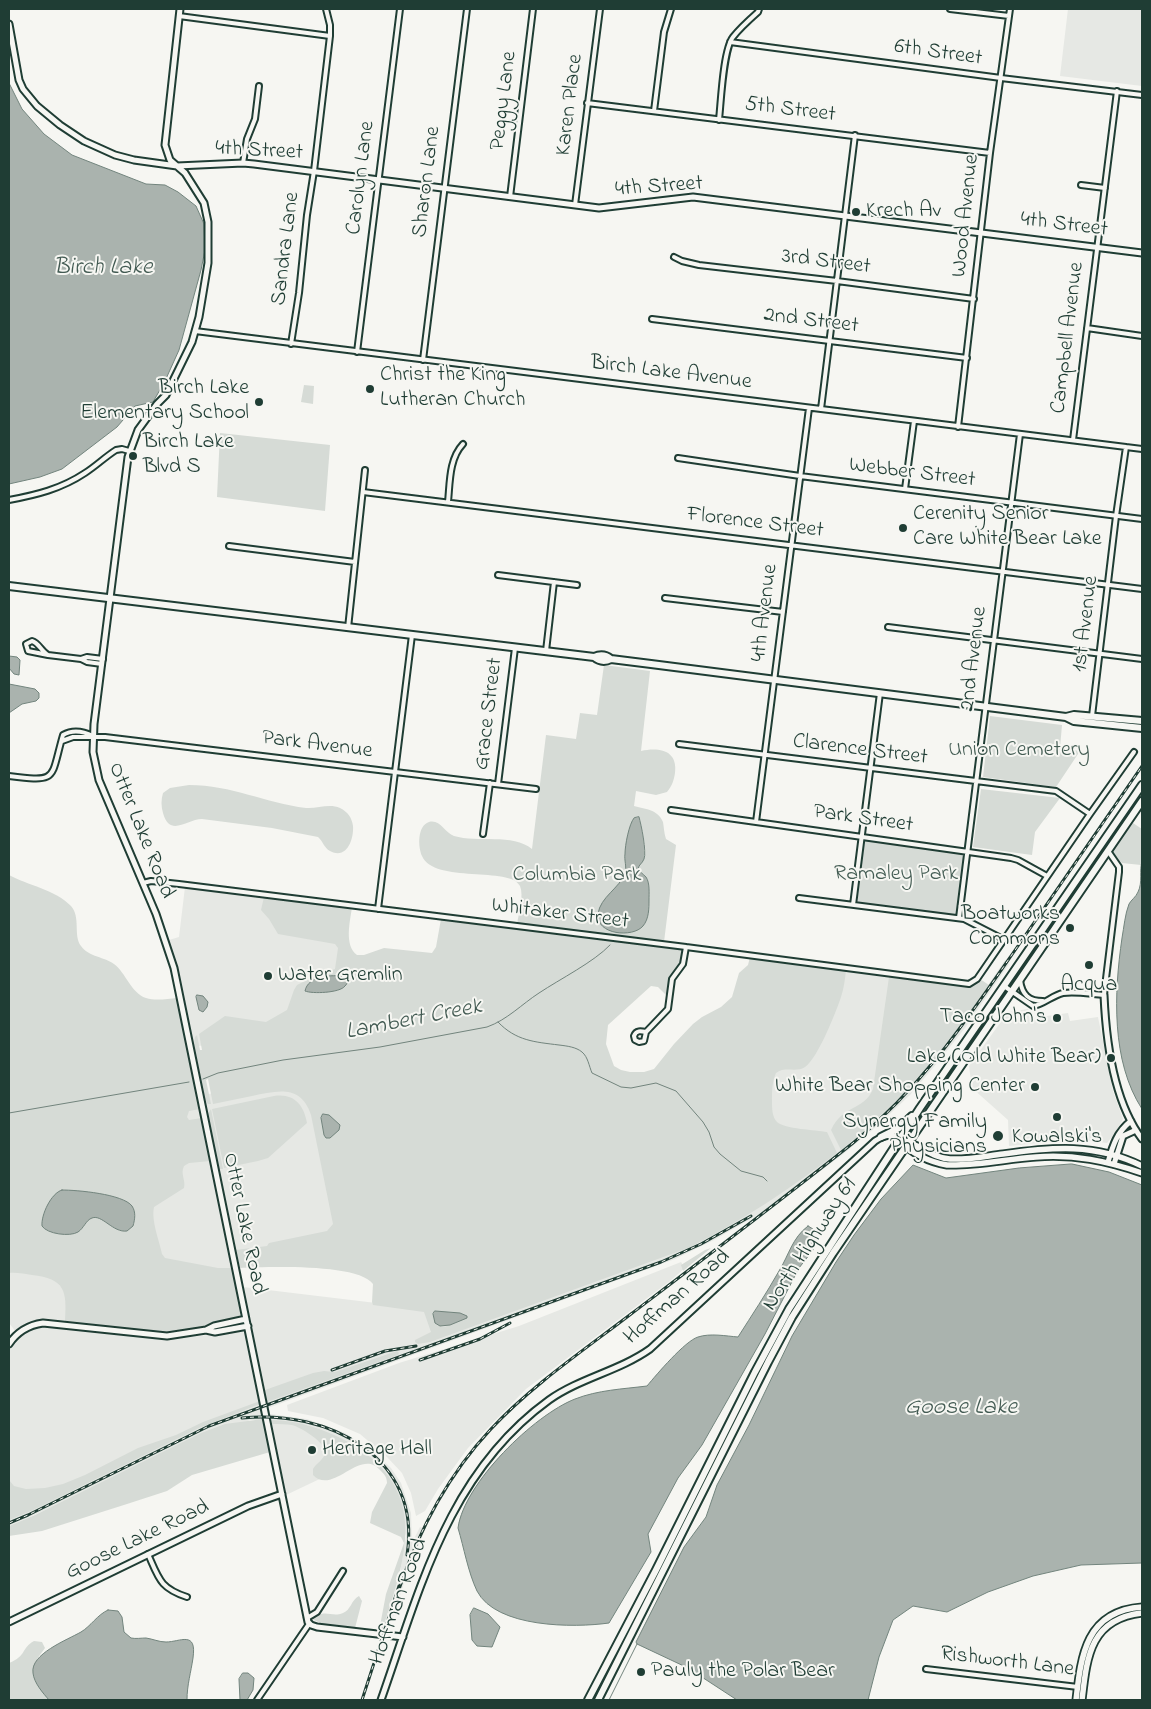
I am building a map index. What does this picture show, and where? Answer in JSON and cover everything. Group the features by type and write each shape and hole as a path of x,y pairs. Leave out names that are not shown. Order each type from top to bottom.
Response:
{"main road":[{"path":"9,586 515,648 594,657 599,655 607,656 611,659 1142,728"},
{"path":"1066,717 1074,715 1142,721"},
{"name":"North Highway 61","path":"588,1700 789,1309 920,1108 1142,785"},
{"path":"598,1700 780,1338 833,1253 1142,801"},
{"path":"882,1137 905,1124 920,1108"},
{"path":"900,1140 933,1156 950,1159 1049,1148 1076,1148 1113,1154 1142,1166"},
{"path":"907,1144 929,1160 947,1165 1051,1156 1080,1157 1111,1163 1142,1173"},
{"path":"1082,1700 1080,1688 1081,1660 1084,1647 1092,1632 1104,1620 1119,1612 1142,1607"},
{"path":"1076,1700 1092,1644 1108,1625 1120,1618 1142,1613"}],"street":[{"name":"Otter Lake Road","path":"180,9 165,138 166,152 170,160 185,173 204,203 208,222 208,263 196,331 166,395 138,430 129,451 93,736 94,757 98,775 166,942 174,968 309,1624"},
{"name":"Sandra Lane","path":"291,344 299,293 330,36 330,25 326,9"},
{"name":"Carolyn Lane","path":"357,352 400,9"},
{"name":"Sharon Lane","path":"423,360 467,9"},
{"name":"Peggy Lane","path":"510,197 533,9"},
{"name":"Karen Place","path":"575,205 600,9"},
{"path":"654,111 664,32 671,9"},
{"path":"719,120 726,58 730,42 741,27 760,9"},
{"path":"950,9 1009,16"},
{"name":"Wood Avenue","path":"958,426 990,153 1010,9"},
{"path":"179,16 330,36"},
{"name":"4th Street","path":"9,24 23,88 34,103 55,121 88,144 115,155 134,160 177,166 243,163 575,205 608,207 693,197 1142,253"},
{"name":"6th Street","path":"730,42 1142,95"},
{"path":"243,163 247,139 255,119 259,86"},
{"name":"Campbell Avenue","path":"1073,440 1116,91"},
{"name":"5th Street","path":"587,103 990,153"},
{"path":"821,409 855,135"},
{"path":"1081,184 1105,188"},
{"name":"3rd Street","path":"674,257 698,265 837,280 974,298"},
{"name":"2nd Street","path":"652,319 967,358"},
{"path":"1087,328 1142,336"},
{"name":"Birch Lake Avenue","path":"196,331 1142,449"},
{"name":"4th Avenue","path":"756,822 809,408"},
{"path":"905,489 914,421"},
{"name":"2nd Avenue","path":"959,918 1020,434"},
{"path":"448,502 453,460 458,449 463,444"},
{"name":"1st Avenue","path":"1092,716 1126,448"},
{"path":"9,500 36,495 57,488 82,476 116,450 129,451"},
{"name":"Webber Street","path":"678,458 800,476 1142,519"},
{"path":"348,628 365,470"},
{"name":"Florence Street","path":"363,492 1142,589"},
{"path":"230,546 355,562"},
{"path":"498,575 577,585"},
{"path":"546,651 554,582"},
{"path":"665,598 783,612"},
{"path":"888,627 1142,659"},
{"path":"378,909 412,635"},
{"path":"48,654 42,651 33,641 29,641 26,644 27,649 31,652 82,659 87,662 102,661"},
{"name":"Grace Street","path":"498,784 515,648"},
{"path":"854,905 880,693"},
{"path":"9,776 39,780 49,776 55,768 63,736 73,731 86,732 93,736"},
{"name":"Park Avenue","path":"93,736 536,789"},
{"name":"Clarence Street","path":"679,744 1056,792 1090,814"},
{"path":"799,898 964,919 1003,939 1134,752"},
{"name":"Grace Street","path":"483,834 490,783"},
{"name":"Park Street","path":"671,810 967,851 1018,860 1047,876"},
{"path":"1108,851 1119,866 1104,995 1108,1039 1118,1087 1131,1122 1142,1139"},
{"name":"Whitaker Street","path":"142,882 161,882 686,947 962,984 977,979 1003,939"},
{"path":"646,1032 667,1010 672,979 683,964 686,947"},
{"path":"1020,979 1023,991 1028,998 1032,1001 1045,1000"},
{"path":"1004,986 1033,1006 1037,1006 1045,1000 1063,993 1104,995"},
{"path":"1111,1163 1120,1130 1131,1122"},
{"path":"1113,1154 1123,1136 1136,1130"},
{"path":"882,1137 892,1135 900,1140"},
{"name":"Hoffman Road","path":"382,1700 403,1637 435,1551 450,1517 476,1475 509,1435 531,1414 558,1394 625,1365 650,1349 791,1217 882,1137"},
{"path":"9,1344 25,1329 45,1323 176,1336 246,1319"},
{"path":"206,1330 215,1332 248,1326"},
{"name":"Goose Lake Road","path":"9,1622 248,1506 282,1494"},
{"path":"148,1554 163,1585 175,1593 187,1597"},
{"path":"307,1618 317,1612 343,1571"},
{"path":"257,1700 309,1624 316,1627 403,1637"},
{"name":"Rishworth Lane","path":"926,1669 1080,1688"}],"shaded area":[{"path":"1068,9 1142,9 1142,86 1060,76"},
{"path":"185,887 351,907 341,983 264,1033 194,1047 179,974 169,940 179,937"},
{"path":"1005,960 1009,964 965,1028 910,1095 876,1127 843,1154 766,1210 714,1240 675,1259 268,1408 243,1287 426,1309 738,1128 795,963 909,980 965,1019"},
{"path":"1028,1009 1033,1018 1068,1013 1070,1021 1098,1017 1113,1091 1123,1119 1107,1143 1077,1139 1009,1146 1008,1120 972,1088 969,1066 1008,1012"},
{"path":"322,1070 365,1269 237,1255 204,1095"},
{"path":"199,1107 241,1311 239,1317 206,1326 167,1333 49,1320 32,1322 16,1332 9,1323 9,1253 155,1175 186,1109"},
{"path":"681,1262 685,1268 670,1281 526,1389 468,1448 438,1489 425,1511 416,1516 411,1493 402,1473 387,1457 360,1434 323,1418 288,1411 287,1405 399,1363 519,1326"},
{"path":"45,1326 165,1340 242,1331 246,1335 263,1420 250,1420 9,1526 9,1351 25,1333"},
{"path":"270,1414 307,1419 345,1433 377,1455 391,1468 401,1483 411,1513 412,1543 420,1527 425,1529 407,1574 388,1632 382,1631 399,1579 406,1536 389,1478 368,1456 286,1495"}],"green space":[{"path":"304,385 314,386 313,404 301,402"},
{"path":"220,433 330,445 325,511 217,497"},
{"name":"Columbia Park","path":"604,665 650,671 641,751 660,750 666,752 673,759 675,773 673,783 667,792 656,795 636,791 634,806 658,814 663,822 666,839 676,845 664,942 517,924 522,895 520,886 514,880 441,870 429,865 422,856 419,842 420,832 425,824 429,822 439,824 454,836 515,841 532,849 546,735 576,739 580,713 597,715","holes":["637,817 640,820 645,852 638,869 648,882 648,912 646,919 639,928 634,931 619,932"]},
{"name":"Union Cemetery","path":"990,716 1062,725 1060,748 1080,751 1056,787 983,777"},
{"path":"189,785 220,788 291,806 310,808 332,806 340,808 352,820 351,842 341,853 336,853 328,850 318,837 272,828 202,819 174,826 166,820 162,810 163,793 170,788"},
{"name":"Union Cemetery","path":"981,789 1060,798 1035,832 1032,855 973,847"},
{"path":"1133,823 1142,829 1141,865 1122,863 1113,854 1113,849"},
{"name":"Ramaley Park","path":"865,838 965,852 957,915 857,903"},
{"path":"9,875 65,900 76,915 77,937 84,950 114,964 136,992 146,998 177,998 200,1109 189,1111 187,1117 189,1120 202,1118 210,1161 189,1163 184,1166 184,1188 154,1207 154,1224 162,1254 165,1258 218,1268 232,1268 241,1311 237,1318 179,1332 167,1333 65,1321 64,1294 62,1288 57,1283 43,1277 9,1273"},
{"path":"264,897 352,907 349,939 353,951 357,955 364,955 384,948 432,953 436,947 441,919 681,949 683,951 681,962 670,977 667,996 658,987 651,986 608,1025 606,1044 614,1066 630,1072 644,1072 654,1069 693,1024 721,1007 732,997 739,973 748,965 750,957 846,970 839,1004 815,1054 802,1069 783,1070 776,1073 772,1090 773,1112 777,1122 793,1128 827,1132 837,1153 765,1204 688,1248 430,1342 418,1344 415,1340 431,1332 424,1312 373,1305 373,1284 364,1277 331,1269 240,1268 236,1250 267,1246 269,1243 327,1231 333,1224 311,1115 307,1105 301,1098 295,1094 279,1092 213,1104 208,1079 206,1080 211,1104 208,1104 205,1100 194,1045 195,1037 197,1035 200,1050 202,1050 199,1034 225,1016 266,1022 287,1010 297,985 335,969 338,948 335,944 278,934 261,910","holes":["333,976 344,977 346,986 327,992 307,992","435,1311 463,1314 451,1324 442,1327 436,1322 433,1315"]},
{"path":"889,977 967,987 974,985 980,979 989,985 956,1031 921,1073 884,1113 841,1150 831,1130 841,1116 864,1101 873,1089"},
{"path":"274,1096 287,1096 297,1102 301,1106 307,1123 268,1158 224,1168 212,1109"},
{"path":"211,1109 223,1169 219,1169 208,1114"},
{"path":"711,1248 683,1271 681,1265"},
{"path":"397,1351 398,1355 267,1402 265,1390 313,1373 335,1372"},
{"path":"260,1401 260,1404 199,1428 9,1520 9,1480 14,1486 26,1489 45,1488 63,1484 138,1448 176,1435 203,1422"},
{"path":"263,1419 270,1452 192,1475 167,1491 127,1504 42,1531 9,1536 9,1526 201,1433 225,1424"},
{"path":"271,1420 302,1424 341,1438 376,1462 393,1482 402,1504 405,1528 404,1552 399,1578 382,1631 379,1631 386,1594 404,1543 401,1537 370,1523 372,1512 387,1483 386,1477 372,1464 364,1464 338,1477 321,1480 313,1475 313,1469 322,1460 325,1453 318,1440 296,1426 272,1424"},
{"path":"359,1596 362,1601 355,1628 322,1624 312,1619 321,1614 335,1615 343,1613 348,1610"},
{"path":"34,1641 42,1642 45,1648 37,1659 111,1700 9,1700 9,1663 19,1658 27,1646"}],"water":[{"name":"Birch Lake","path":"9,83 22,109 44,134 72,155 146,184 165,185 196,206 204,224 205,250 179,350 153,402 135,406 117,427 62,469 40,477 9,484"},
{"path":"9,656 17,657 20,660 19,675 14,674 9,668"},
{"path":"9,684 35,689 39,693 39,698 36,701 22,704 9,713"},
{"path":"639,817 645,855 638,869 648,882 648,913 645,923 638,930 624,933 616,932 603,926 599,921 598,914 602,903 625,873 625,850 630,825 634,818"},
{"path":"1142,862 1142,1109 1132,1090 1120,1048 1117,1026 1117,981 1126,912 1139,888"},
{"path":"325,976 347,978 347,984 338,990 326,992 305,991 310,982 315,979"},
{"path":"197,995 203,996 208,1002 203,1012 199,1010"},
{"path":"323,1114 329,1115 340,1125 339,1130 330,1138 326,1138 324,1135 321,1118"},
{"name":"Goose Lake","path":"1072,1164 1109,1172 1142,1185 1142,1563 1081,1565 1033,1576 988,1592 947,1612 913,1606 893,1620 879,1657 868,1700 737,1700 688,1668 637,1644 636,1642 684,1547 706,1517 717,1485 749,1425 792,1336 836,1262 881,1199 913,1165 946,1178 1019,1168"},
{"path":"62,1190 110,1196 127,1202 134,1211 133,1226 127,1231 122,1231 96,1217 90,1219 74,1234 59,1234 45,1229 42,1226 43,1216 54,1195"},
{"path":"808,1226 813,1229 813,1250 799,1268 765,1334 702,1445 678,1478 648,1534 651,1552 609,1623 557,1625 537,1623 518,1619 501,1612 487,1603 474,1584 458,1528 463,1510 473,1491 503,1453 540,1420 558,1407 575,1399 611,1390 647,1386 679,1351 698,1337 713,1335 738,1337 774,1280 794,1241"},
{"path":"435,1311 460,1313 467,1316 467,1318 450,1325 440,1326 435,1323 433,1314"},
{"path":"474,1608 488,1614 500,1627 492,1647 477,1646 472,1640 470,1615"},
{"path":"108,1610 118,1611 122,1617 124,1632 131,1638 146,1638 161,1642 190,1641 194,1649 187,1700 49,1700 39,1688 34,1677 34,1666 37,1660 59,1643 85,1630"},
{"path":"243,1673 248,1673 254,1678 253,1690 247,1700 240,1700 239,1679"}],"waterway":[{"name":"Lambert Creek","path":"203,1079 218,1073 283,1060 380,1047 487,1027 514,1012 539,993 586,964 610,945"},
{"path":"498,1022 512,1033 526,1040 568,1046 580,1050 586,1056 592,1073 621,1087 631,1088 656,1083 676,1091 703,1122 714,1147 720,1154 741,1171 763,1177 767,1181"},
{"name":"Lambert Creek","path":"9,1113 189,1082"},
{"path":"609,1700 637,1644"}],"railway":[{"path":"398,1592 425,1526 448,1485 475,1447 507,1413 558,1369 853,1143 879,1121 924,1074 982,998 1142,766"},
{"path":"9,1523 209,1426 661,1262 701,1244 751,1216"},
{"path":"420,1360 480,1339 510,1323"},
{"path":"332,1370 385,1351 416,1346"},
{"path":"242,1418 274,1417 306,1422 336,1432 362,1446 384,1466 400,1491 408,1521 407,1555"},
{"path":"362,1700 399,1586"}],"place":[{"name":"Krech Av","path":"856,212"},
{"name":"Christ the King Lutheran Church","path":"370,389"},
{"name":"Birch Lake Elementary School","path":"259,402"},
{"name":"Birch Lake Blvd S","path":"133,456"},
{"name":"Cerenity Senior Care White Bear Lake","path":"903,528"},
{"name":"Boatworks Commons","path":"1070,928"},
{"name":"Acqua","path":"1089,965"},
{"name":"Water Gremlin","path":"268,976"},
{"name":"Taco John's","path":"1057,1018"},
{"name":"Lake (Old White Bear)","path":"1111,1058"},
{"name":"White Bear Shopping Center","path":"1035,1087"},
{"name":"Kowalski's","path":"1057,1117"},
{"name":"Synergy Family Physicians","path":"998,1136"},
{"name":"Heritage Hall","path":"312,1450"},
{"name":"Pauly the Polar Bear","path":"641,1672"}]}
